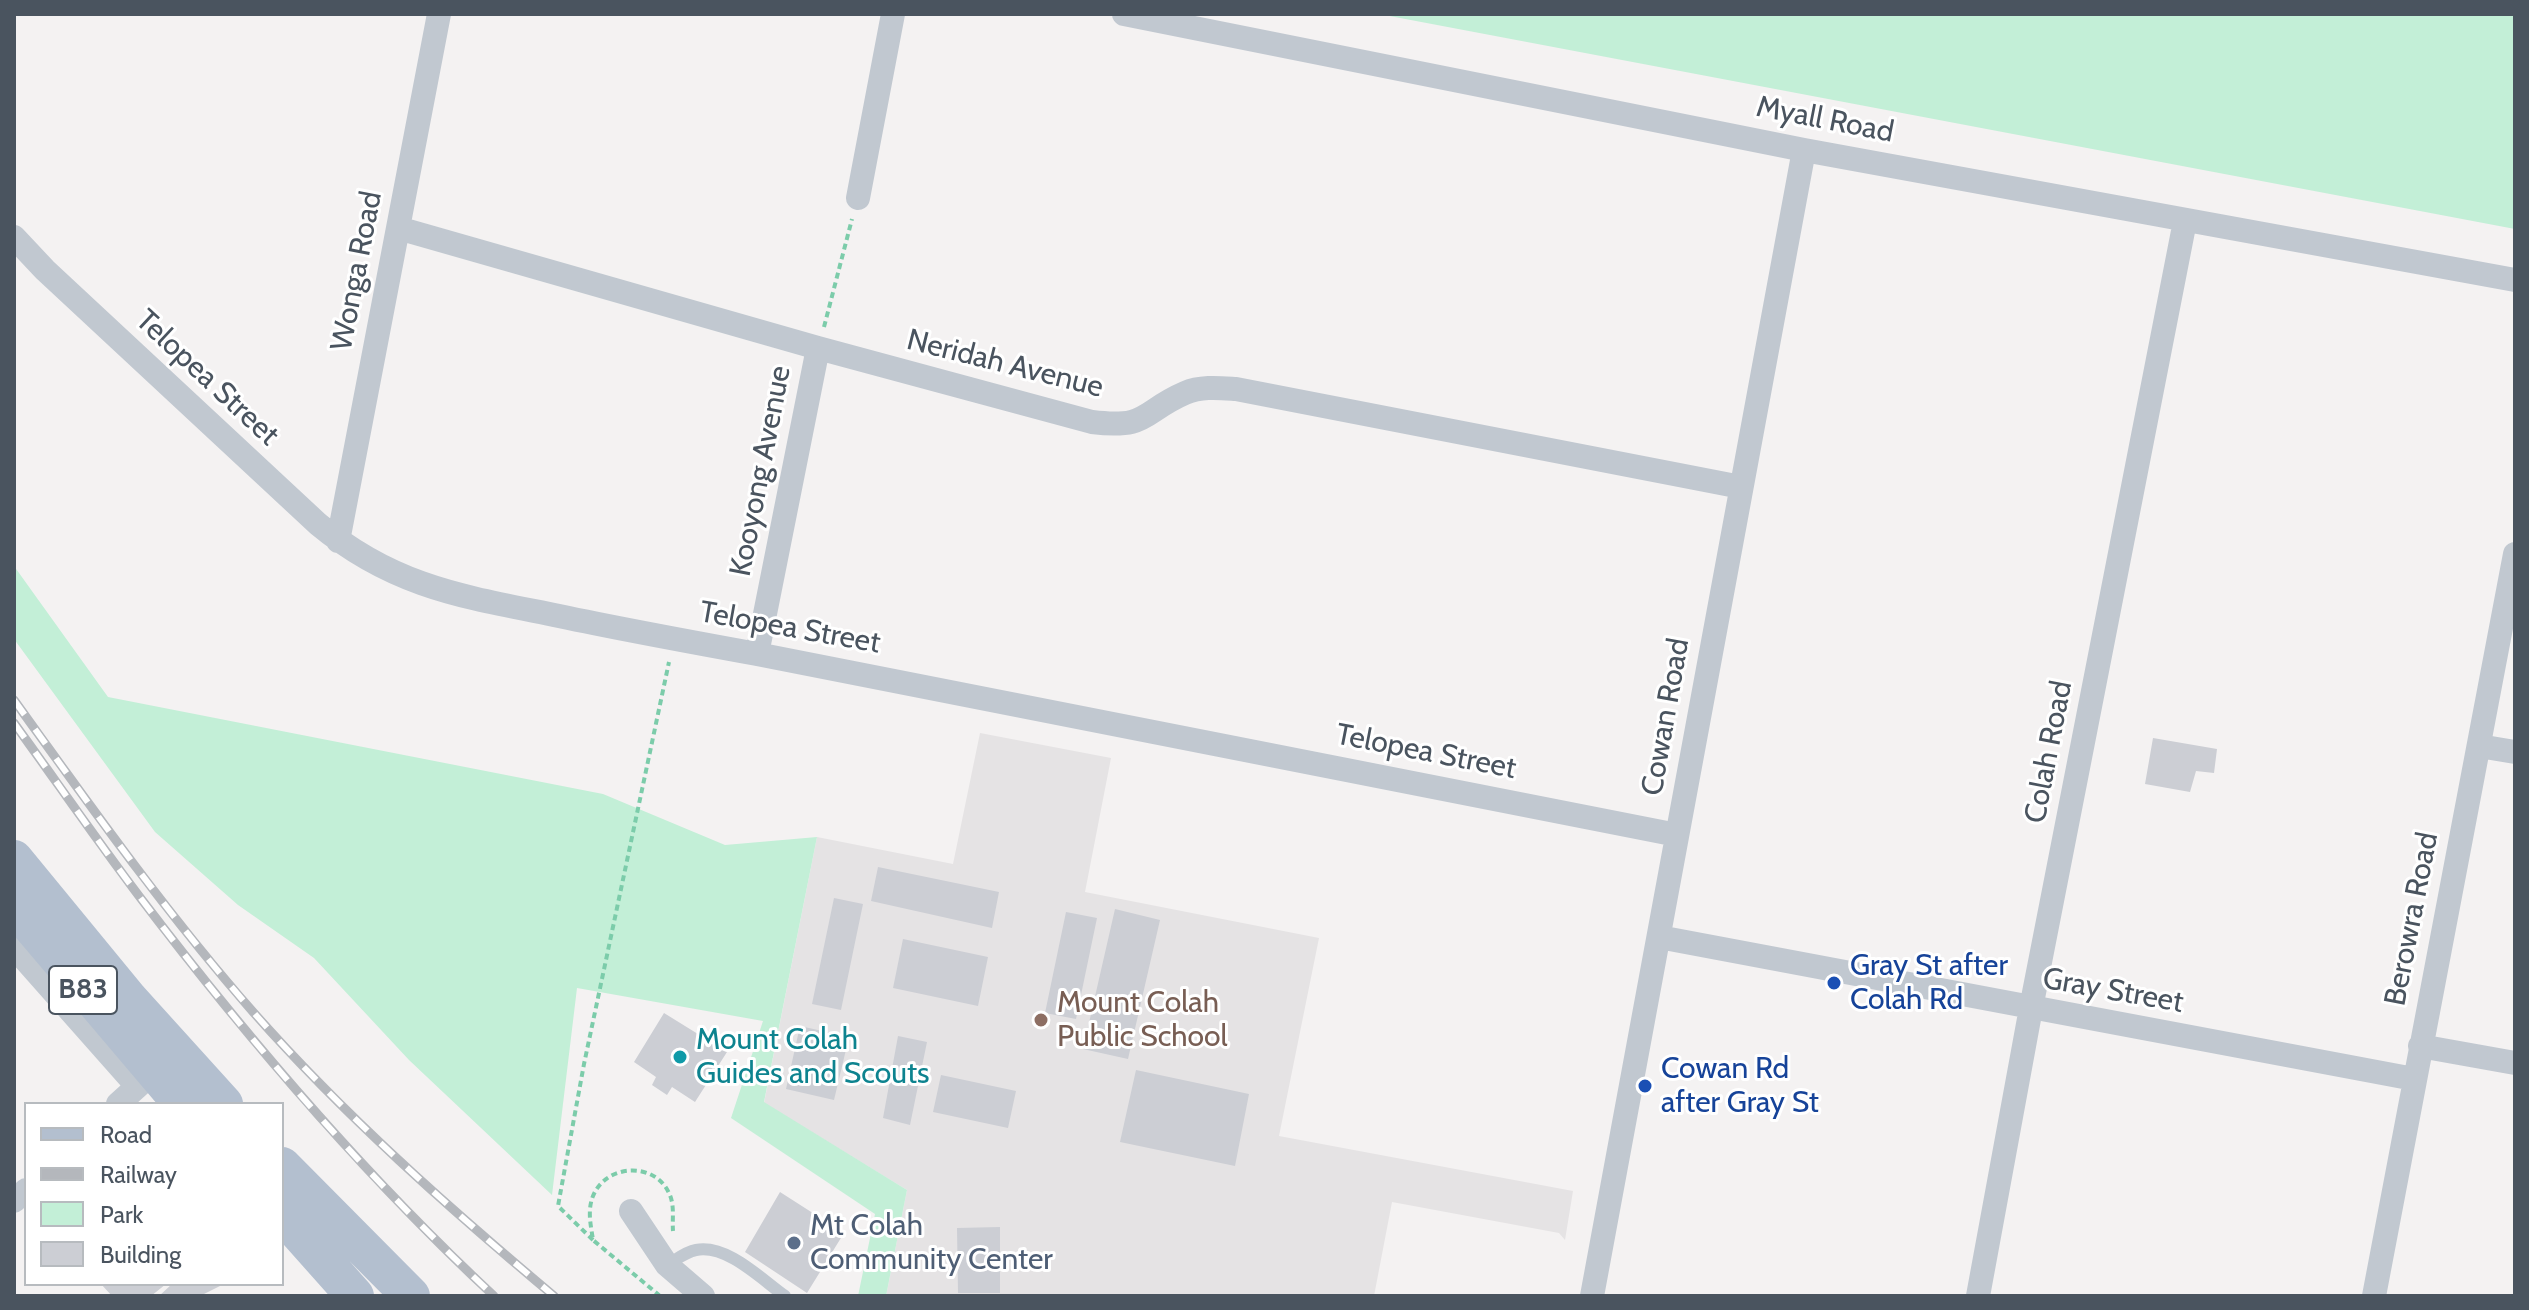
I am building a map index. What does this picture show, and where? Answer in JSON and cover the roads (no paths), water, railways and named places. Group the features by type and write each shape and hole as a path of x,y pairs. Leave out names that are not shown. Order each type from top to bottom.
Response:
{"main road":[{"name":"B83","path":"14,859 129,999 222,1102"},
{"name":"B83","path":"14,906 145,1079 179,1102"},
{"path":"284,1169 351,1284"},
{"path":"284,1216 351,1284 411,1296"}],"street":[{"name":"Wonga Road","path":"338,541 439,14"},
{"path":"858,198 893,14"},
{"name":"Myall Road","path":"1124,14 1804,150 2515,280"},
{"name":"Cowan Road","path":"1592,1296 1804,150"},
{"name":"Colah Road","path":"1978,1296 2031,1008 2185,221"},
{"name":"Neridah Avenue","path":"398,228 818,348 1092,422 1118,425 1139,421 1186,392 1210,388 1236,389 1741,487"},
{"name":"Telopea Street","path":"14,237 45,270 338,541 381,568 441,591 674,640 1677,835"},
{"name":"Kooyong Avenue","path":"757,654 818,348"},
{"name":"Berowra Road","path":"2374,1296 2479,746 2508,626 2515,554"},
{"path":"2479,746 2515,752"},
{"name":"Gray Street","path":"1659,937 2414,1079"},
{"path":"14,947 145,1079"},
{"path":"129,999 138,1026 154,1054 145,1079"},
{"path":"2420,1046 2515,1063"},
{"path":"120,1102 145,1079 167,1071 194,1093 219,1102"},
{"path":"631,1211 667,1265 703,1296"}],"lane":[{"path":"667,1265 688,1253 713,1250 730,1257 785,1296"}],"railway":[{"path":"14,700 160,899 254,1013 324,1088 399,1160 554,1296"},
{"path":"14,723 139,896 264,1053 398,1202 494,1296"}],"place":[{"name":"Gray St after Colah Rd","path":"1834,983"},
{"name":"Mount Colah Public School","path":"1041,1020"},
{"name":"Mount Colah Guides and Scouts","path":"680,1057"},
{"name":"Cowan Rd after Gray St","path":"1645,1086"},
{"name":"Mt Colah Community Center","path":"794,1243"}]}
